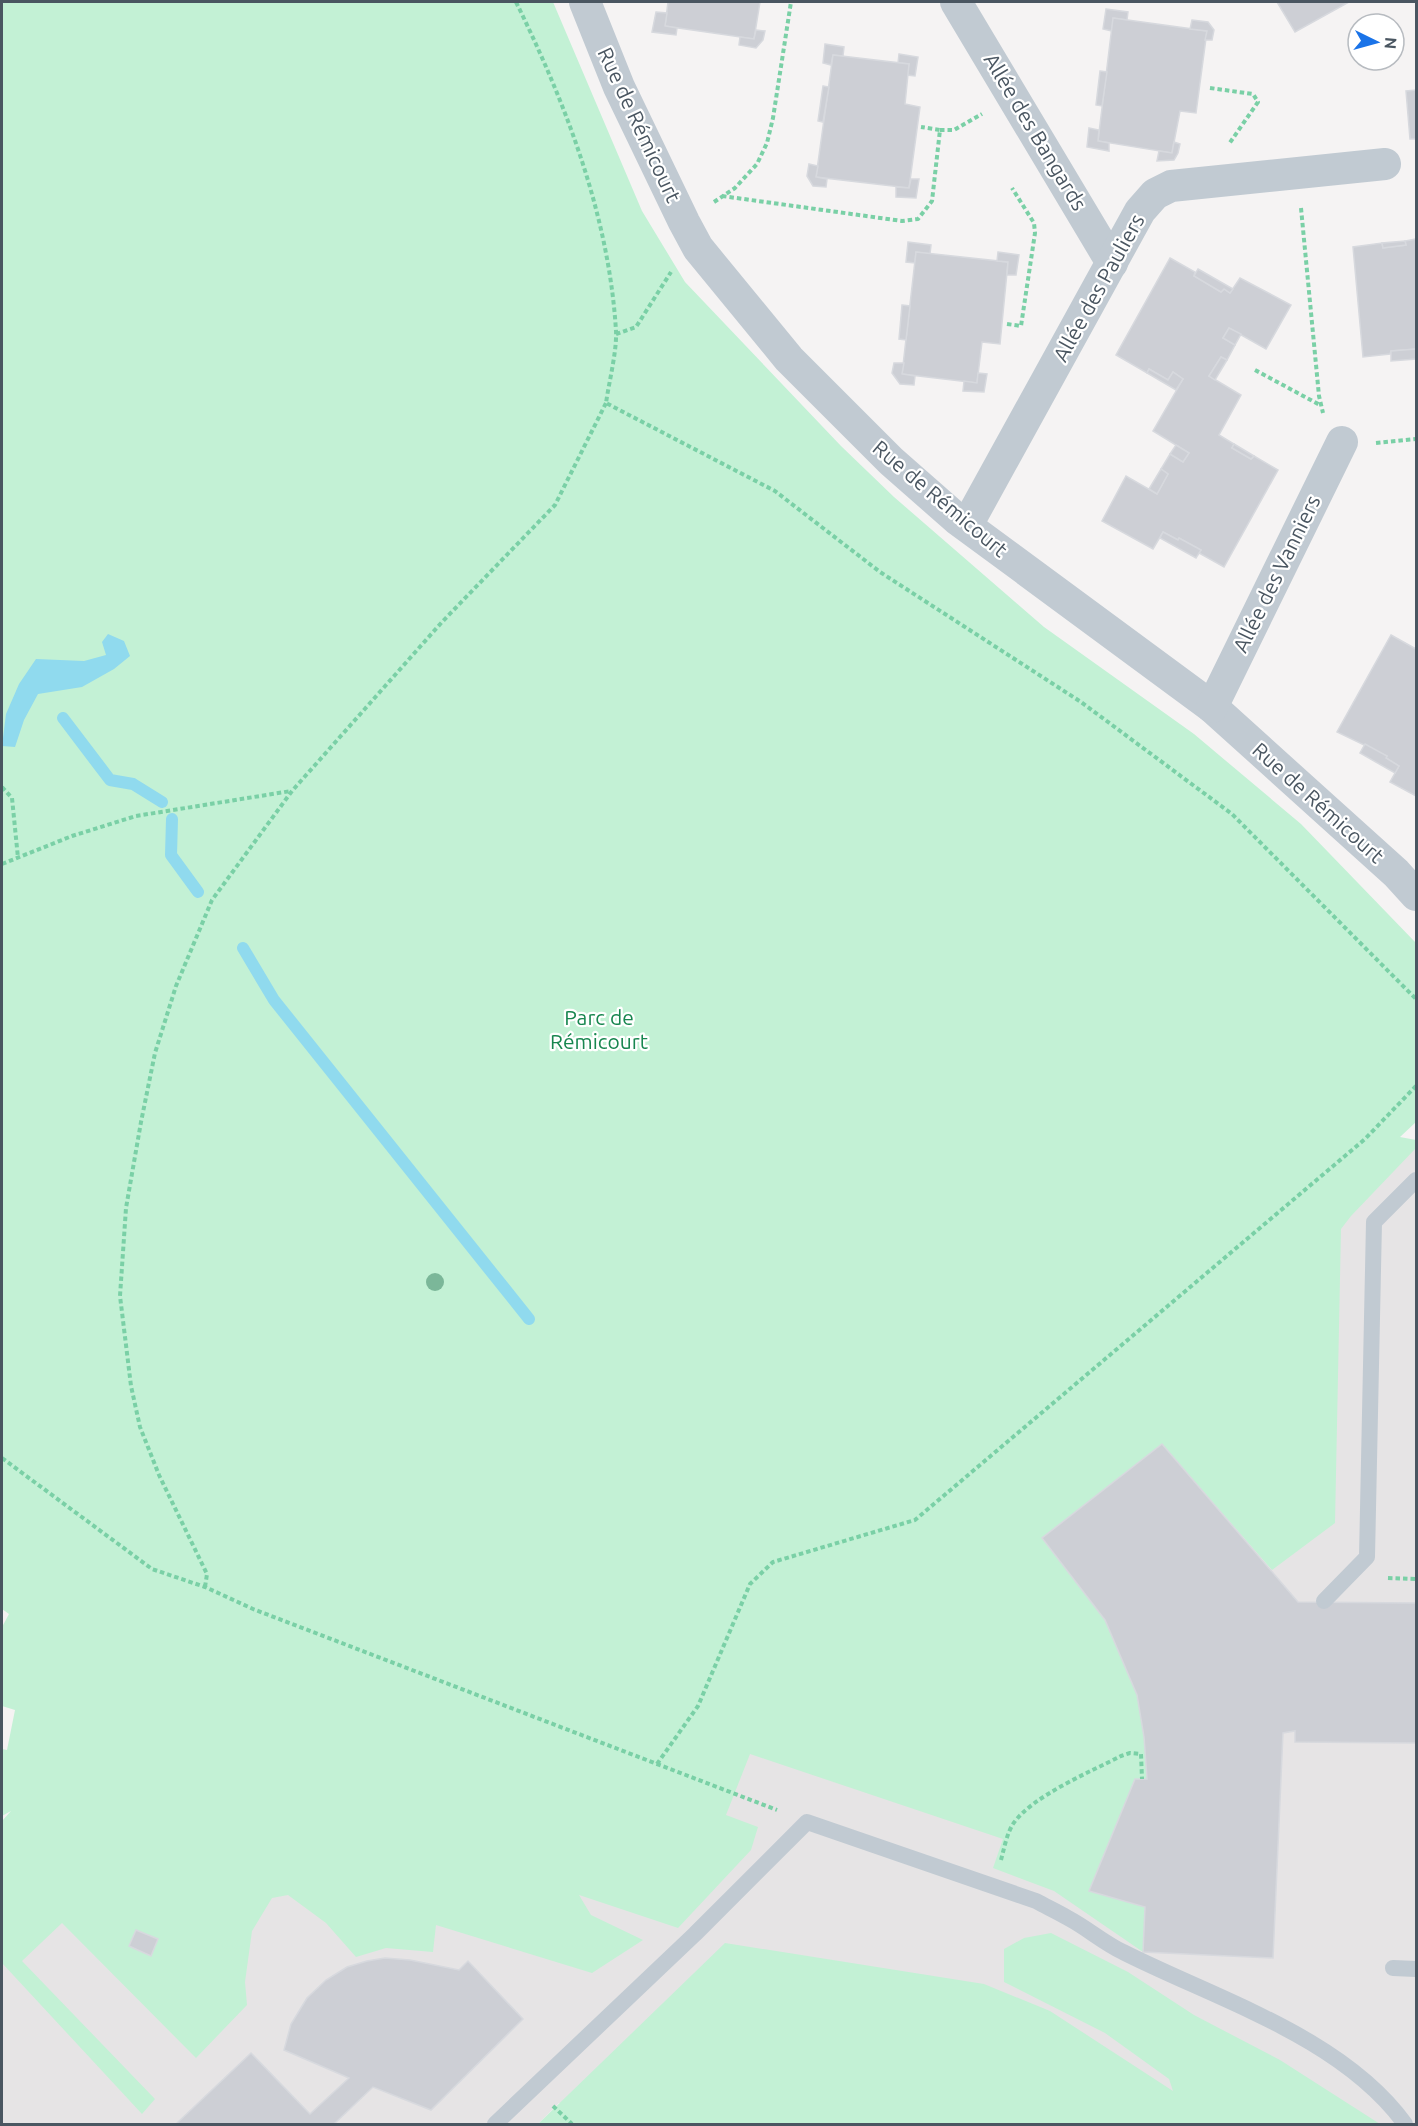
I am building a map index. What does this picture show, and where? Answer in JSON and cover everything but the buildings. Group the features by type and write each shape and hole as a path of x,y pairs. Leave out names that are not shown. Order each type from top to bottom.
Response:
{"street":[{"name":"Rue de Rémicourt","path":"585,2 619,87 691,235 789,359 891,461 957,519 1212,707 1396,873 1416,895"},
{"name":"Allée des Bangards","path":"956,2 1112,263"},
{"name":"Allée des Pauliers","path":"967,525 1140,211 1155,194 1171,186 1385,164"},
{"name":"Allée des Vanniers","path":"1212,707 1342,442"}],"lane":[{"path":"1324,1601 1367,1557 1374,1222 1416,1180"},
{"path":"495,2124 695,1934 807,1822 1036,1901 1068,1917 1120,1951 1295,2032 1341,2062 1391,2104 1405,2124"},
{"path":"1393,1968 1416,1969"}],"path":[{"path":"205,1587 207,1574 159,1475 140,1427 131,1386 120,1296 126,1208 155,1053 176,986 212,900 292,791 442,622 555,505 606,403 616,333 608,270 596,208 574,140 542,55 516,2"},
{"path":"616,333 636,327 691,235 722,196 735,188 757,164 767,143 773,118 791,3"},
{"path":"1210,88 1253,94 1258,102 1218,160 1218,181"},
{"path":"921,127 954,130 984,113"},
{"path":"722,196 910,221 918,219 932,201 940,130"},
{"path":"1297,172 1324,419 1342,442 1350,446 1416,439"},
{"path":"1007,324 1021,326 1035,233 1034,223 1012,188"},
{"path":"1255,370 1321,405"},
{"path":"606,403 775,491 880,572 1090,709 1232,814 1416,999"},
{"path":"2,787 12,798 18,858"},
{"path":"2,864 72,836 136,816 292,791"},
{"path":"657,1764 698,1706 750,1584 773,1562 915,1520 1365,1139 1416,1086"},
{"path":"2,1458 152,1569 205,1587 253,1609 807,1822"},
{"path":"1384,1578 1416,1579"},
{"path":"993,1886 1013,1824 1034,1803 1130,1753 1141,1754 1142,1779"}],"shaded area":[{"path":"1416,1140 1416,2124 1224,2124 559,2103 538,2124 2,2124 2,1821 673,1770"}],"green space":[{"name":"Parc de Rémicourt","path":"2,2 553,2 642,211 685,282 841,446 894,497 1044,627 1194,734 1301,824 1416,943 1416,1122 1400,1137 1416,1140 1416,1148 1341,1229 1335,1523 1272,1570 1162,1444 1042,1538 1105,1620 1137,1695 1144,1737 1147,1779 1135,1779 1089,1891 1145,1907 1143,1952 1054,1891 993,1868 1003,1839 750,1754 726,1815 758,1827 751,1850 678,1928 579,1895 591,1915 643,1940 592,1973 436,1925 433,1952 386,1948 356,1957 326,1923 288,1895 272,1898 252,1931 245,1982 247,2005 196,2058 62,1923 22,1961 155,2099 142,2114 2,1963 2,1821 11,1811 2,1816 2,1749 7,1750 15,1710 2,1706 2,1627 9,1614 2,1609","holes":["136,1930 158,1939 151,1956 129,1946"]},
{"path":"1051,1933 1128,1972 1194,2015 1280,2060 1380,2124 538,2124 725,1943 984,1984 1050,2011 1173,2091 1169,2079 1105,2033 1004,1982 1004,1949 1024,1938"}],"water":[{"path":"108,634 124,641 130,656 114,669 82,687 38,694 24,720 15,747 2,746 6,714 19,684 36,659 84,661 106,655 102,642"}],"waterway":[{"path":"63,718 110,780 133,784 162,802"},
{"path":"172,819 171,855 198,892"},
{"path":"243,948 274,1000 529,1319"}]}
